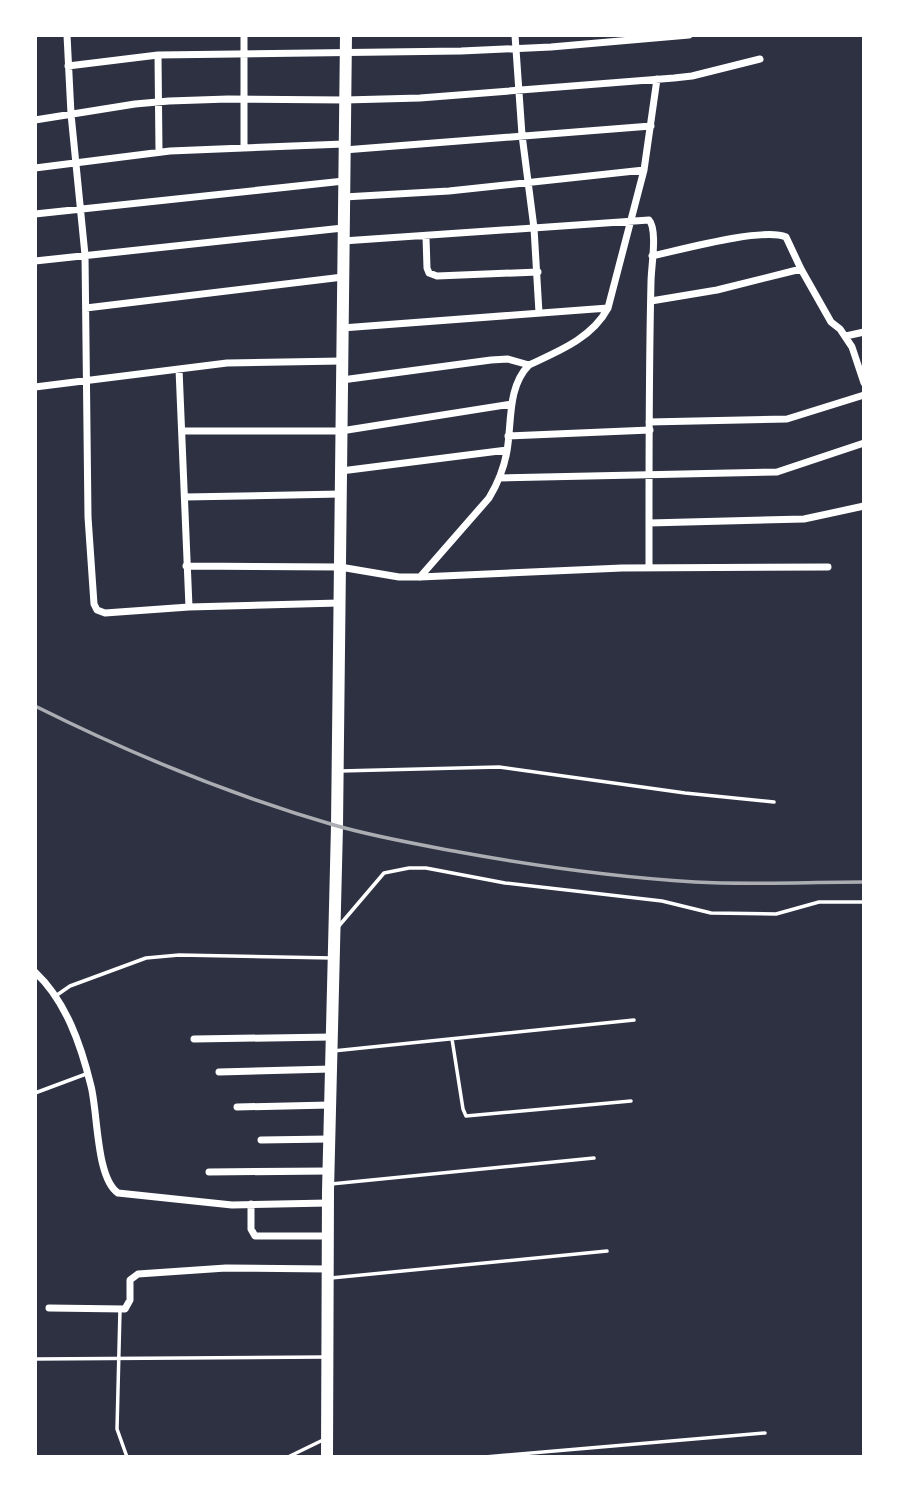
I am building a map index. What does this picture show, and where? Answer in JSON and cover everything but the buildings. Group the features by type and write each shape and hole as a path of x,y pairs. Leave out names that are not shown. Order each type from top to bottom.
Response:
{"main road":[{"path":"327,1457 328,1203 337,771 346,35"}],"street":[{"path":"67,35 71,114 85,256 88,517 94,604 97,610 105,613 189,607 339,603"},
{"path":"244,35 244,147"},
{"path":"515,35 540,313"},
{"path":"68,66 158,55 516,48 689,35"},
{"path":"158,55 159,152"},
{"path":"35,120 158,103 244,99 420,98 657,79 692,76 760,59"},
{"path":"420,577 489,498 499,478 507,450 512,404 523,371 529,365 586,335 601,321 608,308 644,170 657,79"},
{"path":"35,168 159,152 244,147 344,147 651,126"},
{"path":"344,197 449,191 644,170"},
{"path":"35,214 344,181"},
{"path":"35,261 343,235 426,237 631,220 652,222 649,568"},
{"path":"652,256 747,237 779,234 786,237 801,270 831,322 846,336 864,383"},
{"path":"426,237 427,268 429,273 437,276 538,272"},
{"path":"651,301 717,290 801,270"},
{"path":"86,307 343,277"},
{"path":"342,328 608,308"},
{"path":"846,336 864,332"},
{"path":"342,380 491,360 509,359 529,365"},
{"path":"35,387 227,363 342,361"},
{"path":"179,369 189,607"},
{"path":"508,436 787,419 864,395"},
{"path":"183,431 341,431 512,404"},
{"path":"499,478 777,472 864,443"},
{"path":"341,471 507,450"},
{"path":"185,497 341,494"},
{"path":"649,523 804,519 864,506"},
{"path":"186,566 340,567 399,577 649,568 828,566"},
{"path":"35,972 57,996 82,1055 96,1107 102,1158 109,1184 118,1193 251,1204 328,1203"},
{"path":"194,1039 332,1037"},
{"path":"219,1072 331,1069"},
{"path":"237,1107 330,1105"},
{"path":"261,1140 330,1139"},
{"path":"209,1172 329,1178"},
{"path":"251,1204 251,1229 255,1236 328,1236"},
{"path":"49,1308 120,1311 125,1309 130,1300 130,1280 138,1274 226,1268 328,1274"}],"lane":[{"path":"337,771 499,767 685,793 774,802"},
{"path":"334,932 384,873 409,868 426,868 505,883 663,901 711,913 776,914 819,902 864,902"},
{"path":"57,996 71,986 146,958 178,955 334,958"},
{"path":"331,1051 634,1020"},
{"path":"452,1039 466,1116 631,1101"},
{"path":"35,1093 88,1074"},
{"path":"329,1178 594,1158"},
{"path":"328,1274 607,1251"},
{"path":"120,1311 117,1429 127,1457"},
{"path":"35,1359 328,1357"},
{"path":"485,1457 765,1433"},
{"path":"288,1457 326,1438"}],"railway":[{"path":"35,706 108,741 219,787 380,837 517,862 636,877 716,883 864,882"}]}
